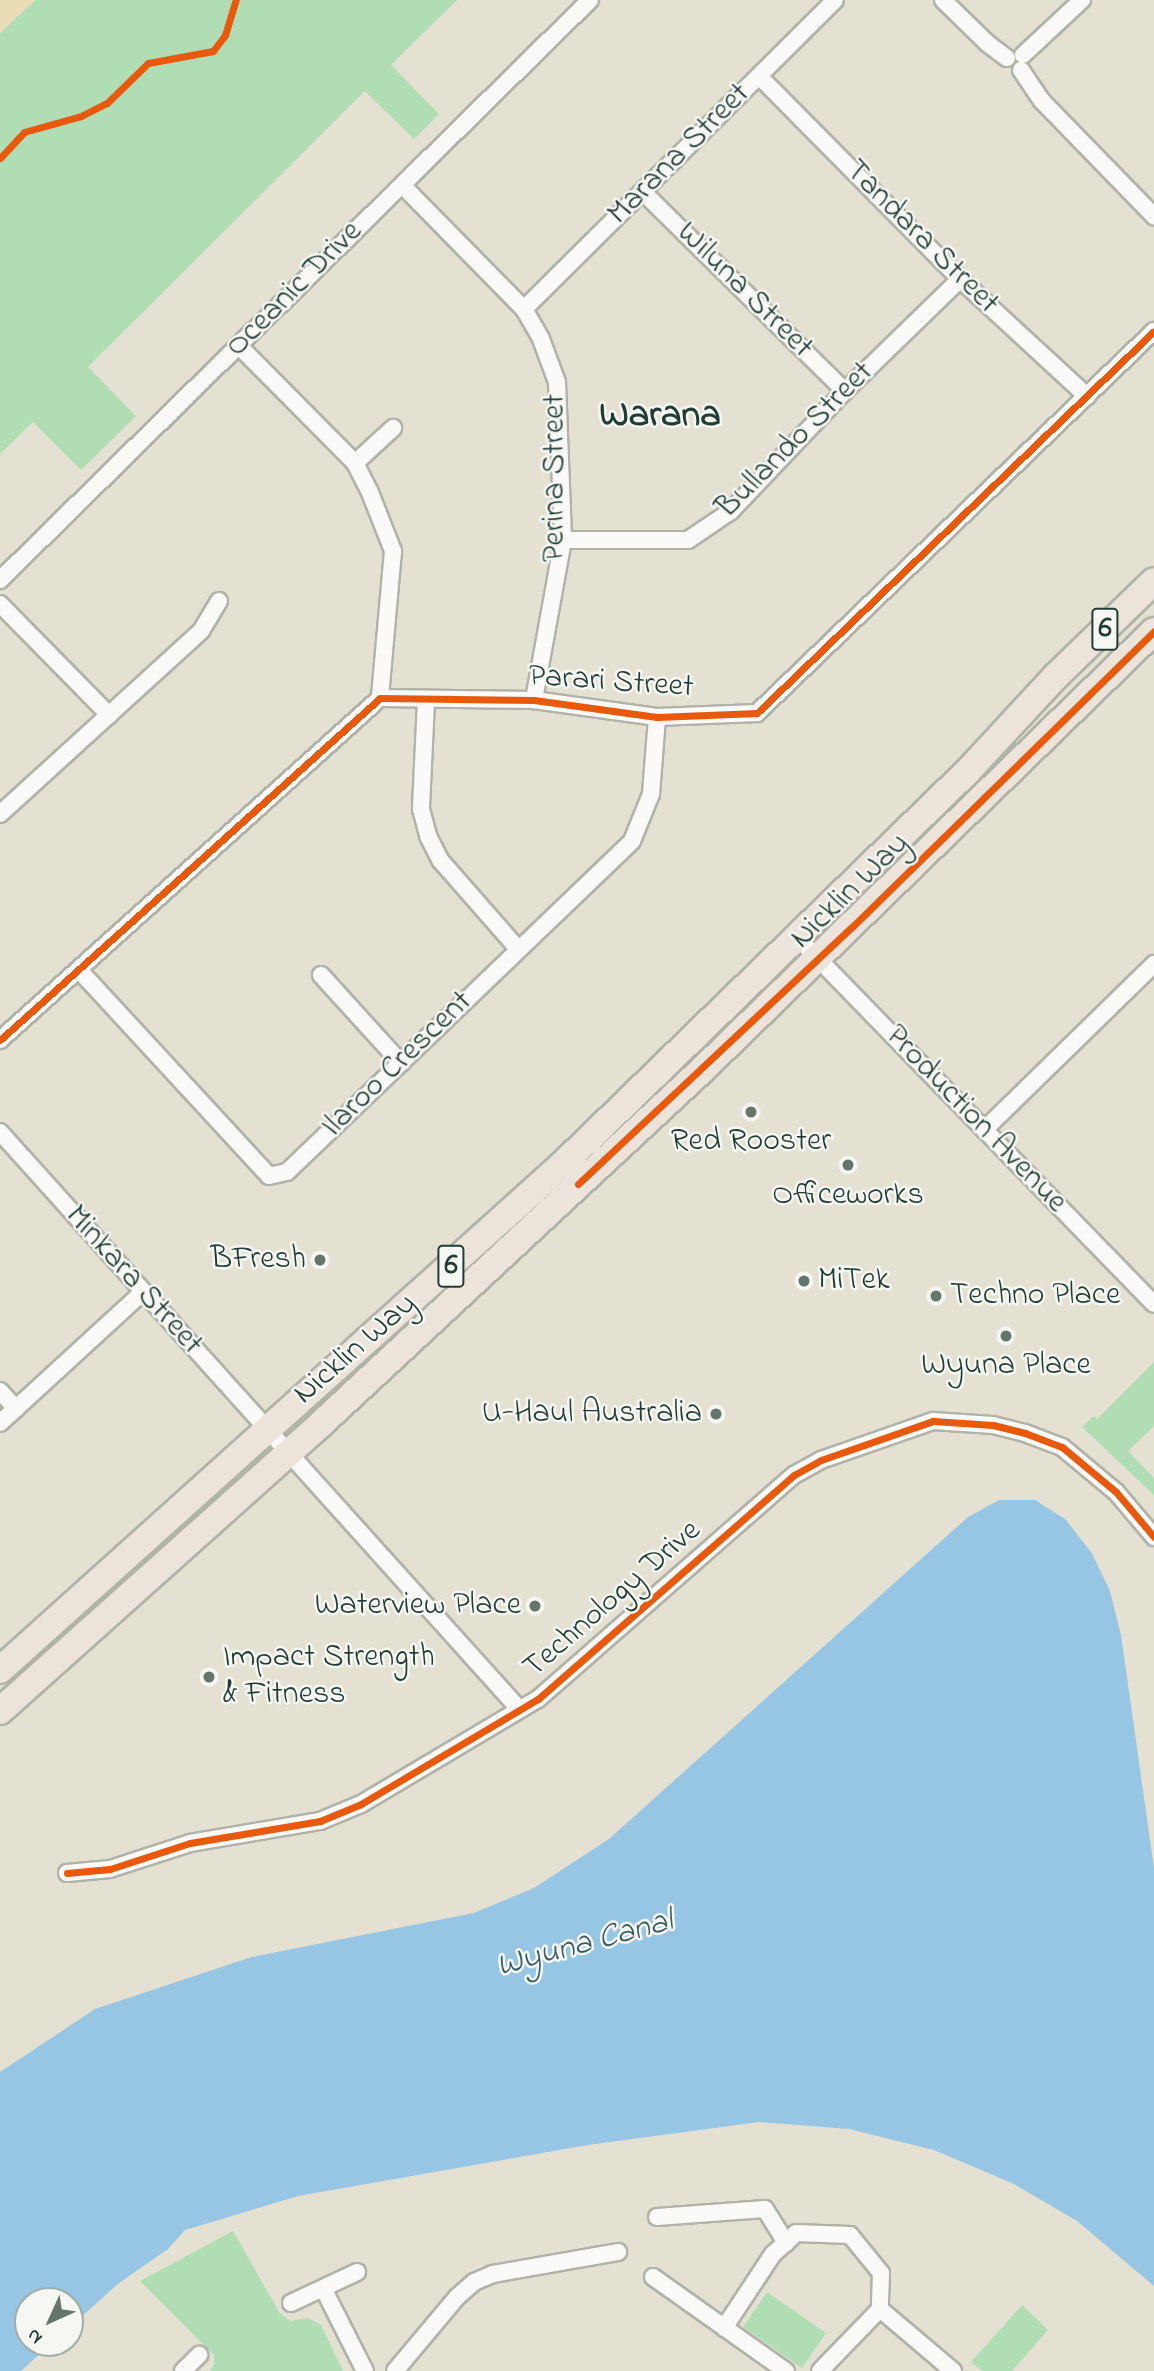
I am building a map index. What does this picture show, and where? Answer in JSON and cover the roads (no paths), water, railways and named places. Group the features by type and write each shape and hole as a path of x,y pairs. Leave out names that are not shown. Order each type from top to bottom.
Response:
{"highway":[{"name":"Nicklin Way","path":"0,1670 563,1164 968,771 1056,676 1154,581"},
{"name":"Nicklin Way","path":"0,1711 287,1453 818,960 1154,631"}],"street":[{"name":"Oceanic Drive","path":"0,580 590,0"},
{"name":"Marana Street","path":"524,309 835,0"},
{"path":"943,0 986,43 1017,61 1042,101 1154,216"},
{"path":"1017,61 1082,0"},
{"name":"Tandara Street","path":"759,76 960,279 1087,396"},
{"name":"Perina Street","path":"402,185 524,309 541,339 557,382 563,540 534,700"},
{"name":"Wiluna Street","path":"643,192 845,391"},
{"name":"Bullando Street","path":"563,540 688,540 731,511 845,391 960,279"},
{"name":"Parari Street","path":"380,698 426,701 534,700 657,717 757,713 1154,331"},
{"path":"0,1040 380,698 393,551 355,463 239,346"},
{"path":"355,463 393,428"},
{"path":"0,814 201,631 219,601"},
{"path":"0,604 109,715"},
{"path":"426,701 421,809 428,836 442,861 518,948"},
{"name":"Ilaroo Crescent","path":"79,970 269,1176 287,1172 632,841 652,794 657,717"},
{"name":"Production Avenue","path":"796,936 1151,1295"},
{"path":"985,1130 1154,964"},
{"path":"321,975 401,1063"},
{"name":"Minkara Street","path":"0,1132 520,1710"},
{"path":"0,1423 143,1292"},
{"path":"0,1391 16,1409"},
{"name":"Technology Drive","path":"67,1873 110,1869 190,1843 320,1821 360,1804 520,1710 552,1687 794,1475 821,1460 933,1421 962,1420 993,1425 1062,1447 1116,1492 1154,1537"},
{"path":"657,2217 765,2209 786,2243"},
{"path":"724,2328 773,2254 796,2233 850,2235 881,2273 880,2309 820,2371"},
{"path":"395,2371 457,2297 474,2282 504,2272 618,2252"},
{"path":"291,2303 324,2290 357,2272"},
{"path":"653,2277 786,2371"},
{"path":"324,2290 365,2371"},
{"path":"880,2309 953,2371"},
{"path":"183,2371 199,2355"}],"water":[{"name":"Wyuna Canal","path":"999,1500 1035,1500 1065,1519 1091,1552 1110,1591 1121,1635 1154,1868 1154,2286 1077,2221 1014,2184 934,2150 849,2129 759,2122 588,2145 298,2196 185,2230 168,2249 119,2283 84,2314 84,2287 14,2287 14,2357 36,2357 21,2371 0,2371 0,2072 95,2009 252,1957 474,1913 534,1888 609,1839 968,1517"}],"place":[{"name":"Red Rooster","path":"751,1112"},
{"name":"Officeworks","path":"848,1165"},
{"name":"BFresh","path":"320,1260"},
{"name":"MiTek","path":"804,1281"},
{"name":"Techno Place","path":"936,1296"},
{"name":"Wyuna Place","path":"1006,1336"},
{"name":"U-Haul Australia","path":"716,1414"},
{"name":"Waterview Place","path":"535,1606"},
{"name":"Impact Strength & Fitness","path":"209,1677"}],"district":[{"name":"Warana","path":"660,417"}]}
